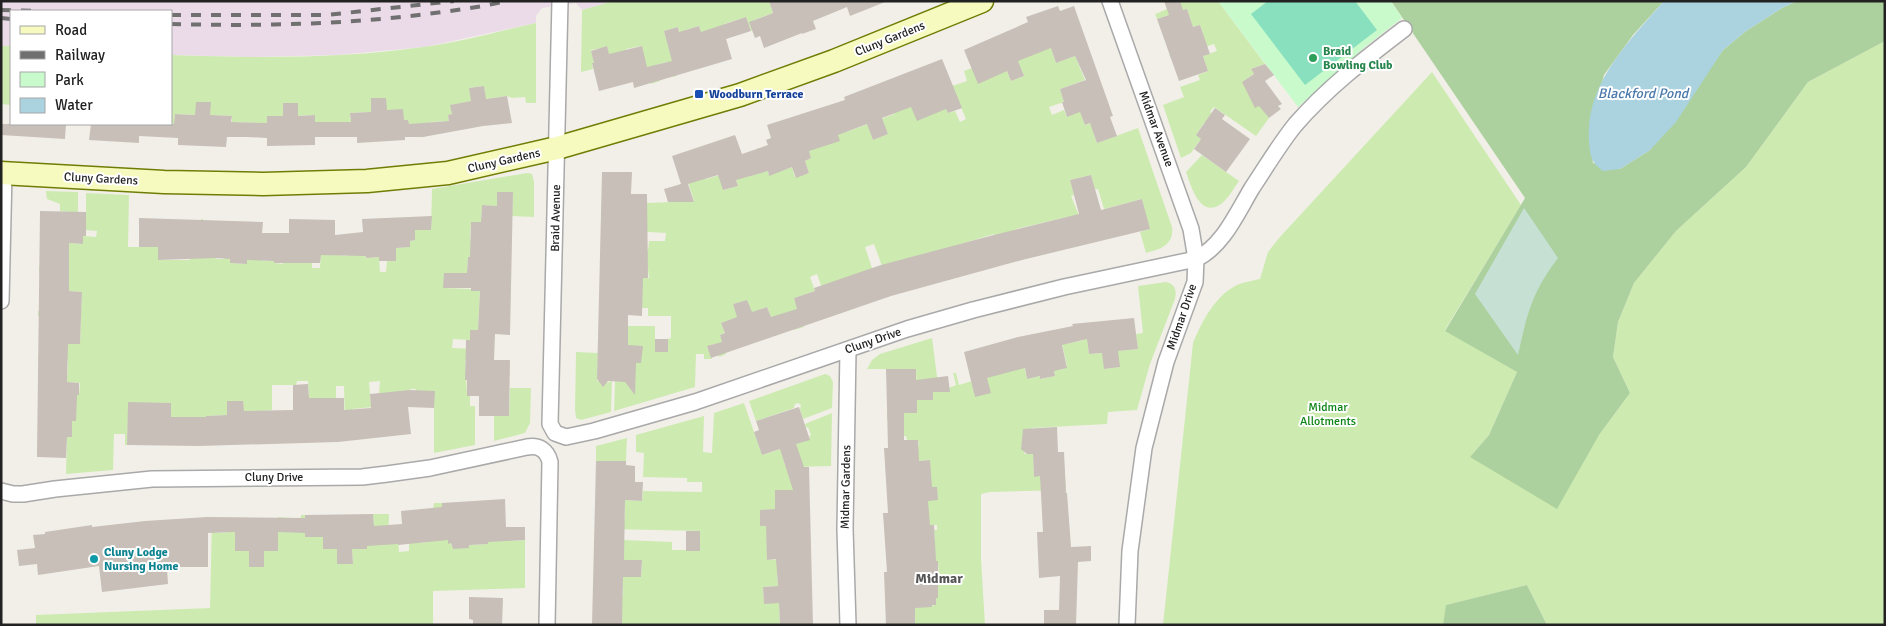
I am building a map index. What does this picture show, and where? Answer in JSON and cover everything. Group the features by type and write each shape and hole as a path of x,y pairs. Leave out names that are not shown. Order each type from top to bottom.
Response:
{"street":[{"name":"Cluny Gardens","path":"2,173 164,182 314,184 410,178 448,173 557,148 686,112 769,85 834,61 982,1"},
{"name":"Midmar Avenue","path":"1110,1 1191,229 1196,258"},
{"name":"Braid Avenue","path":"555,433 550,424 560,5"},
{"path":"1196,258 1206,254 1216,244 1274,154 1308,111 1342,79 1404,29"},
{"path":"1,300 2,173"},
{"name":"Cluny Drive","path":"555,433 566,437 644,417 695,402 907,329 1025,296 1196,258"},
{"name":"Midmar Drive","path":"1127,625 1132,538 1144,448 1153,407 1169,352 1195,282 1196,258"},
{"name":"Midmar Gardens","path":"848,350 845,529 848,625"},
{"name":"Cluny Drive","path":"2,492 22,494 152,479 370,476 430,468 532,446 543,449 550,462 547,625"}],"shaded area":[{"path":"1,1 613,1 582,10 576,3 542,8 536,16 536,23 425,47 337,55 249,57 172,55 172,10 10,10 10,46 1,46"}],"green space":[{"path":"613,1 769,1 773,13 754,20 757,28 751,31 746,17 724,24 729,38 726,39 703,39 699,26 685,30 683,45 678,27 664,31 677,76 671,77 667,62 656,65 660,81 651,84 641,46 626,49 628,59 610,59 607,47 591,50 594,63 592,63 593,69 581,72 582,10"},
{"path":"1180,1 1218,1 1265,64 1251,69 1254,74 1242,82 1269,118 1256,136 1214,107 1210,112 1224,122 1204,123 1196,135 1206,142 1199,141 1191,153 1181,158 1163,105 1184,97 1180,87 1200,80 1198,75 1208,71 1203,56 1217,51 1214,44 1171,58 1169,55 1180,51 1203,33 1200,25 1193,27 1187,9 1157,19 1155,14 1180,4"},
{"name":"Braid Bowling Club","path":"1218,1 1391,1 1402,18 1366,46 1298,107"},
{"name":"Braid Bowling Club","path":"1268,1 1355,1 1377,30 1305,85 1251,14"},
{"path":"1391,1 1664,1 1633,35 1604,75 1589,134 1593,163 1620,169 1650,150 1723,50 1746,31 1782,8 1797,1 1885,1 1885,41 1808,82 1746,167 1676,231 1634,283 1618,322 1613,357 1630,393 1599,435 1557,509 1470,457 1489,435 1517,372 1445,331 1525,198"},
{"path":"536,23 536,103 526,103 525,97 512,98 507,96 485,99 484,86 469,88 472,101 451,105 452,114 448,115 449,121 430,122 431,135 424,138 423,126 409,127 408,120 404,120 386,111 386,98 371,98 372,112 350,113 352,131 345,122 325,122 315,126 314,115 297,116 298,103 283,103 284,116 267,116 267,127 257,133 257,123 238,122 231,135 232,116 209,115 210,102 196,102 196,115 175,114 174,131 168,125 172,125 172,55 234,57 329,56 392,51 466,39"},
{"path":"1035,39 1059,52 1053,54 1056,63 1075,56 1085,80 1060,89 1064,102 1049,107 1052,115 1064,110 1067,117 1080,111 1085,125 1100,120 1094,135 1097,143 1138,128 1172,227 1169,242 1157,250 1146,253 1140,232 1149,229 1142,199 1104,209 1098,189 1095,189 1091,175 1070,180 1074,195 1071,196 1078,213 1086,244 1067,217 1016,229 999,250 994,234 947,248 935,268 930,252 882,266 874,244 865,247 878,286 839,280 849,310 839,314 827,302 817,274 810,277 815,291 794,298 804,327 794,330 788,315 771,317 767,307 750,313 747,300 733,304 738,317 721,323 725,333 720,335 726,354 719,357 714,344 707,347 712,359 704,359 704,354 696,354 695,387 614,411 615,381 627,382 628,326 655,326 655,352 668,352 668,339 671,338 671,316 648,316 648,308 632,308 643,278 649,278 648,269 633,269 630,249 648,250 649,241 665,241 666,233 631,231 647,203 694,201 684,169 701,164 706,179 720,175 724,190 738,186 734,172 761,161 757,148 759,148 769,175 792,167 795,177 809,173 805,161 811,158 807,146 832,120 845,115 840,102 845,100 846,132 868,124 873,140 888,134 881,119 894,114 882,83 941,96 948,113 955,111 960,122 966,119 952,86 967,81 964,71 972,68 1006,69 1011,81 1024,76 1017,61"},
{"name":"Midmar Allotments","path":"1885,41 1885,625 1547,625 1527,585 1447,605 1443,625 1163,625 1193,343 1201,326 1216,302 1229,290 1237,285 1260,279 1268,252 1279,238 1432,72 1521,205 1445,330 1517,372 1489,435 1470,457 1599,435 1630,393 1613,357 1618,322 1634,283 1676,231 1746,167 1808,82"},
{"path":"1,46 10,46 10,105 1,104"},
{"path":"1202,155 1239,181 1226,199 1214,208 1207,207 1198,199 1186,172"},
{"path":"527,173 532,174 534,182 534,217 512,216 513,192 498,192 497,206 482,205 481,225 471,222 470,239 481,239 481,257 468,257 467,271 495,271 495,274 444,273 444,288 480,291 478,330 470,330 470,340 453,339 452,348 476,349 476,357 494,357 494,360 465,360 467,395 470,396 470,406 475,406 475,445 434,453 434,391 420,391 419,400 416,400 416,389 410,389 410,404 387,406 387,393 379,394 380,381 369,382 371,405 373,407 352,409 353,424 345,425 344,386 336,386 336,411 315,412 316,399 309,398 308,381 297,381 296,385 272,385 272,410 264,411 264,414 242,415 243,401 227,401 228,415 207,416 207,419 199,419 198,430 190,430 190,417 169,417 171,414 171,403 155,403 154,414 156,416 128,416 127,445 125,445 125,434 114,434 113,470 66,474 67,437 72,437 72,430 67,429 67,421 76,421 76,410 67,410 67,400 74,400 75,395 79,395 80,383 67,382 68,361 38,361 38,356 53,356 53,343 80,344 81,317 38,316 38,311 81,312 82,292 69,291 69,272 39,272 39,266 56,267 56,259 69,259 69,243 83,244 83,236 96,237 97,231 70,229 70,212 60,211 60,204 47,199 46,191 78,192 78,224 86,224 86,193 129,195 128,247 158,247 158,260 190,260 191,233 200,234 201,219 203,219 202,258 210,258 210,241 215,241 215,256 217,259 224,259 226,256 230,256 230,263 247,264 246,250 260,251 260,257 263,261 272,261 273,242 275,242 275,263 283,264 284,241 289,241 289,255 298,255 298,249 305,249 304,262 312,263 312,268 320,268 321,252 319,249 336,250 337,255 348,256 348,252 363,252 363,255 367,258 379,257 380,272 386,272 387,261 396,261 394,248 410,247 410,241 415,240 415,230 431,230 432,189"},
{"path":"1524,208 1558,258 1536,293 1524,327 1518,355 1475,294"},
{"path":"1166,282 1175,288 1175,299 1150,364 1137,410 1108,412 1107,424 1032,428 1021,445 1025,454 1033,454 1034,476 1065,475 1066,490 990,492 981,494 981,559 985,625 915,625 915,606 932,607 936,598 938,598 938,590 913,579 939,578 938,561 912,562 926,540 935,540 934,530 937,530 937,525 930,525 917,488 930,460 919,461 915,446 919,446 918,440 907,440 906,436 896,436 904,419 887,419 887,413 917,413 916,369 867,369 872,360 880,354 932,338 939,392 956,385 953,373 956,373 959,385 972,381 975,396 986,378 1024,366 1027,379 1040,376 1041,379 1055,376 1053,363 1061,370 1067,366 1059,330 1063,330 1066,344 1084,340 1085,323 1089,354 1104,353 1104,369 1119,367 1117,351 1138,349 1136,334 1143,333 1138,286"},
{"path":"576,352 598,353 597,381 600,381 602,384 612,381 611,412 581,420 576,418"},
{"path":"825,374 830,376 833,382 832,408 803,419 800,409 801,405 798,403 795,404 794,408 756,421 749,401"},
{"path":"510,388 531,388 530,423 525,433 494,441 494,416 509,416"},
{"path":"744,403 762,455 781,449 785,465 801,460 795,444 810,439 811,435 805,424 832,413 831,466 793,467 800,490 775,490 775,511 772,509 760,510 760,526 772,526 767,545 767,560 783,559 777,574 778,588 775,586 763,587 764,604 779,601 780,625 622,625 617,597 623,596 623,575 626,577 641,577 642,561 624,562 624,540 672,542 672,550 700,550 700,531 609,529 625,519 625,500 642,501 643,491 702,492 702,482 687,482 687,478 643,477 644,453 636,452 636,435 704,416 703,452 712,453 714,413"},
{"path":"627,438 626,461 596,461 596,446"},
{"path":"434,503 442,503 443,516 453,515 448,543 451,543 451,545 469,548 469,545 488,544 488,532 512,541 525,540 525,588 433,591 433,625 36,625 36,615 210,608 212,518 217,533 231,532 231,518 235,518 235,551 251,551 249,567 264,567 262,551 277,551 278,517 291,518 291,532 299,532 301,515 305,515 305,537 323,537 324,549 337,549 337,564 353,564 352,549 366,530 374,530 373,514 389,514 388,544 398,538 399,552 409,551 409,541 420,539 420,543 428,542"},
{"path":"1527,585 1547,625 1443,625 1446,605"}],"water":[{"name":"Blackford Pond","path":"1664,1 1797,1 1782,8 1746,31 1723,50 1676,122 1650,150 1620,169 1603,171 1594,162 1590,151 1590,120 1594,101 1612,65"}],"building":[{"path":"769,1 885,2 850,16 847,7 813,21 816,29 764,48 760,36 755,38 749,22 773,13"},
{"path":"1164,1 1180,1 1183,10 1187,9 1193,27 1200,25 1210,54 1203,56 1208,71 1179,81 1157,19 1169,15"},
{"path":"1058,6 1060,11 1074,6 1113,116 1110,117 1117,136 1097,143 1090,123 1085,125 1080,112 1067,117 1060,89 1086,80 1075,56 1056,63 1051,48 1018,61 1024,76 1011,81 1007,71 978,84 964,50 1028,22 1026,17"},
{"path":"746,17 751,31 726,39 732,59 634,88 633,82 599,91 591,51 607,46 609,54 642,46 647,67 672,61 664,31 678,27 679,32 699,26 701,32"},
{"path":"942,59 962,108 948,113 946,109 917,121 911,107 882,118 888,134 873,140 867,124 838,135 840,141 809,151 811,158 805,161 809,173 796,178 792,167 769,176 768,171 736,180 738,186 723,190 718,175 688,184 694,202 668,202 664,189 681,184 672,156 735,135 742,154 768,145 766,140 771,138 767,125 845,100 844,97"},
{"path":"1265,64 1274,75 1265,81 1282,104 1278,106 1281,109 1269,118 1259,106 1255,108 1242,82 1254,74 1251,69"},
{"path":"484,86 486,99 507,96 512,123 483,126 423,137 405,137 405,140 357,143 357,137 315,137 315,145 267,146 267,138 247,137 227,137 226,147 178,145 178,138 139,136 139,143 89,140 91,125 172,125 174,124 175,114 195,115 196,102 211,102 210,115 232,116 231,122 267,123 267,116 283,116 283,103 298,103 298,116 315,115 315,122 351,122 350,113 371,112 371,98 386,98 387,110 403,109 404,120 408,120 409,124 449,121 448,115 452,114 450,105 471,101 469,88"},
{"path":"1215,108 1225,115 1222,119 1250,139 1226,172 1194,149 1201,139 1196,135"},
{"path":"1,124 66,125 65,139 1,135"},
{"path":"602,172 632,172 631,194 647,194 648,278 643,278 642,316 628,315 628,345 643,346 641,363 636,363 635,395 625,382 608,381 603,387 597,379"},
{"path":"1091,175 1101,210 1142,199 1150,229 1022,260 891,296 711,358 707,346 722,342 720,335 725,333 721,323 737,317 733,304 747,300 752,312 767,307 771,317 797,309 794,298 815,291 814,288 881,265 1079,214 1070,180"},
{"path":"497,192 513,192 510,335 495,334 494,360 510,360 509,416 479,416 479,396 467,396 467,380 465,380 466,340 470,340 470,330 478,330 480,291 471,291 471,288 443,288 444,273 467,273 468,257 470,257 471,222 481,222 482,205 497,206"},
{"path":"40,211 86,212 86,236 83,236 83,244 69,243 69,291 82,292 80,344 68,344 67,382 79,383 79,395 77,395 76,421 72,421 72,437 67,437 66,458 37,457"},
{"path":"432,216 431,230 415,230 415,240 410,241 410,247 396,248 396,261 379,261 379,257 321,255 320,263 274,263 274,261 247,260 247,264 230,263 230,259 216,258 158,260 158,247 139,247 139,218 263,222 262,233 289,233 289,219 335,220 335,235 363,232 362,219"},
{"path":"1134,318 1138,349 1118,351 1120,367 1104,369 1102,353 1089,354 1087,339 1062,345 1067,368 1054,371 1055,376 1040,379 1040,376 1027,379 1025,368 987,378 991,393 975,397 964,352 1018,337 1073,326 1072,324"},
{"path":"655,339 668,339 668,352 655,352"},
{"path":"886,369 916,369 916,380 948,376 950,392 933,392 933,400 917,400 917,413 904,413 904,440 918,440 919,461 930,460 932,487 937,487 938,500 928,501 930,525 934,525 936,561 938,561 938,598 936,598 936,605 932,605 932,607 915,608 915,625 886,625 884,572 887,572 883,513 888,513 884,448 888,448"},
{"path":"308,384 309,398 344,398 344,410 371,408 370,394 410,390 435,391 434,408 408,407 411,434 338,442 198,446 127,445 128,402 171,403 171,417 227,415 227,401 243,401 244,411 293,410 293,385"},
{"path":"799,407 810,440 796,444 804,467 809,467 813,625 780,625 779,603 764,604 763,587 778,586 776,559 767,560 766,526 760,526 760,510 775,509 775,490 793,490 780,449 762,455 754,432 759,430 756,421"},
{"path":"1057,427 1058,452 1064,452 1071,547 1091,546 1091,561 1078,562 1076,625 1044,625 1044,610 1059,610 1060,576 1039,578 1037,532 1043,532 1040,476 1034,477 1033,454 1027,454 1021,449 1023,429"},
{"path":"596,461 626,461 626,465 635,466 635,482 643,482 642,501 625,500 624,560 642,560 641,577 623,577 622,625 592,625"},
{"path":"505,499 506,527 525,527 525,540 488,542 488,544 469,545 469,548 453,549 451,543 448,544 448,540 367,546 367,549 352,549 353,564 337,564 337,549 323,549 323,537 305,537 305,533 278,532 278,551 264,551 264,567 249,567 249,551 235,551 235,532 208,533 208,567 172,567 167,569 168,584 102,592 99,566 38,575 37,564 19,566 17,550 35,548 33,535 92,525 92,527 207,517 305,518 305,515 373,514 374,526 402,524 401,511 442,507 442,503"},
{"path":"686,531 700,531 700,551 686,551"},
{"path":"469,597 503,598 502,625 473,625 473,620 469,619"}],"railway":[{"path":"172,15 327,15 454,1"},
{"path":"172,24 257,25 343,22 441,12 507,1"},
{"path":"1,10 10,10"},
{"path":"1,18 10,19"}],"place":[{"name":"Braid Bowling Club","path":"1313,58"},
{"name":"Woodburn Terrace","path":"699,94"},
{"name":"Cluny Lodge Nursing Home","path":"94,559"}],"district":[{"name":"Midmar","path":"939,578"}]}
